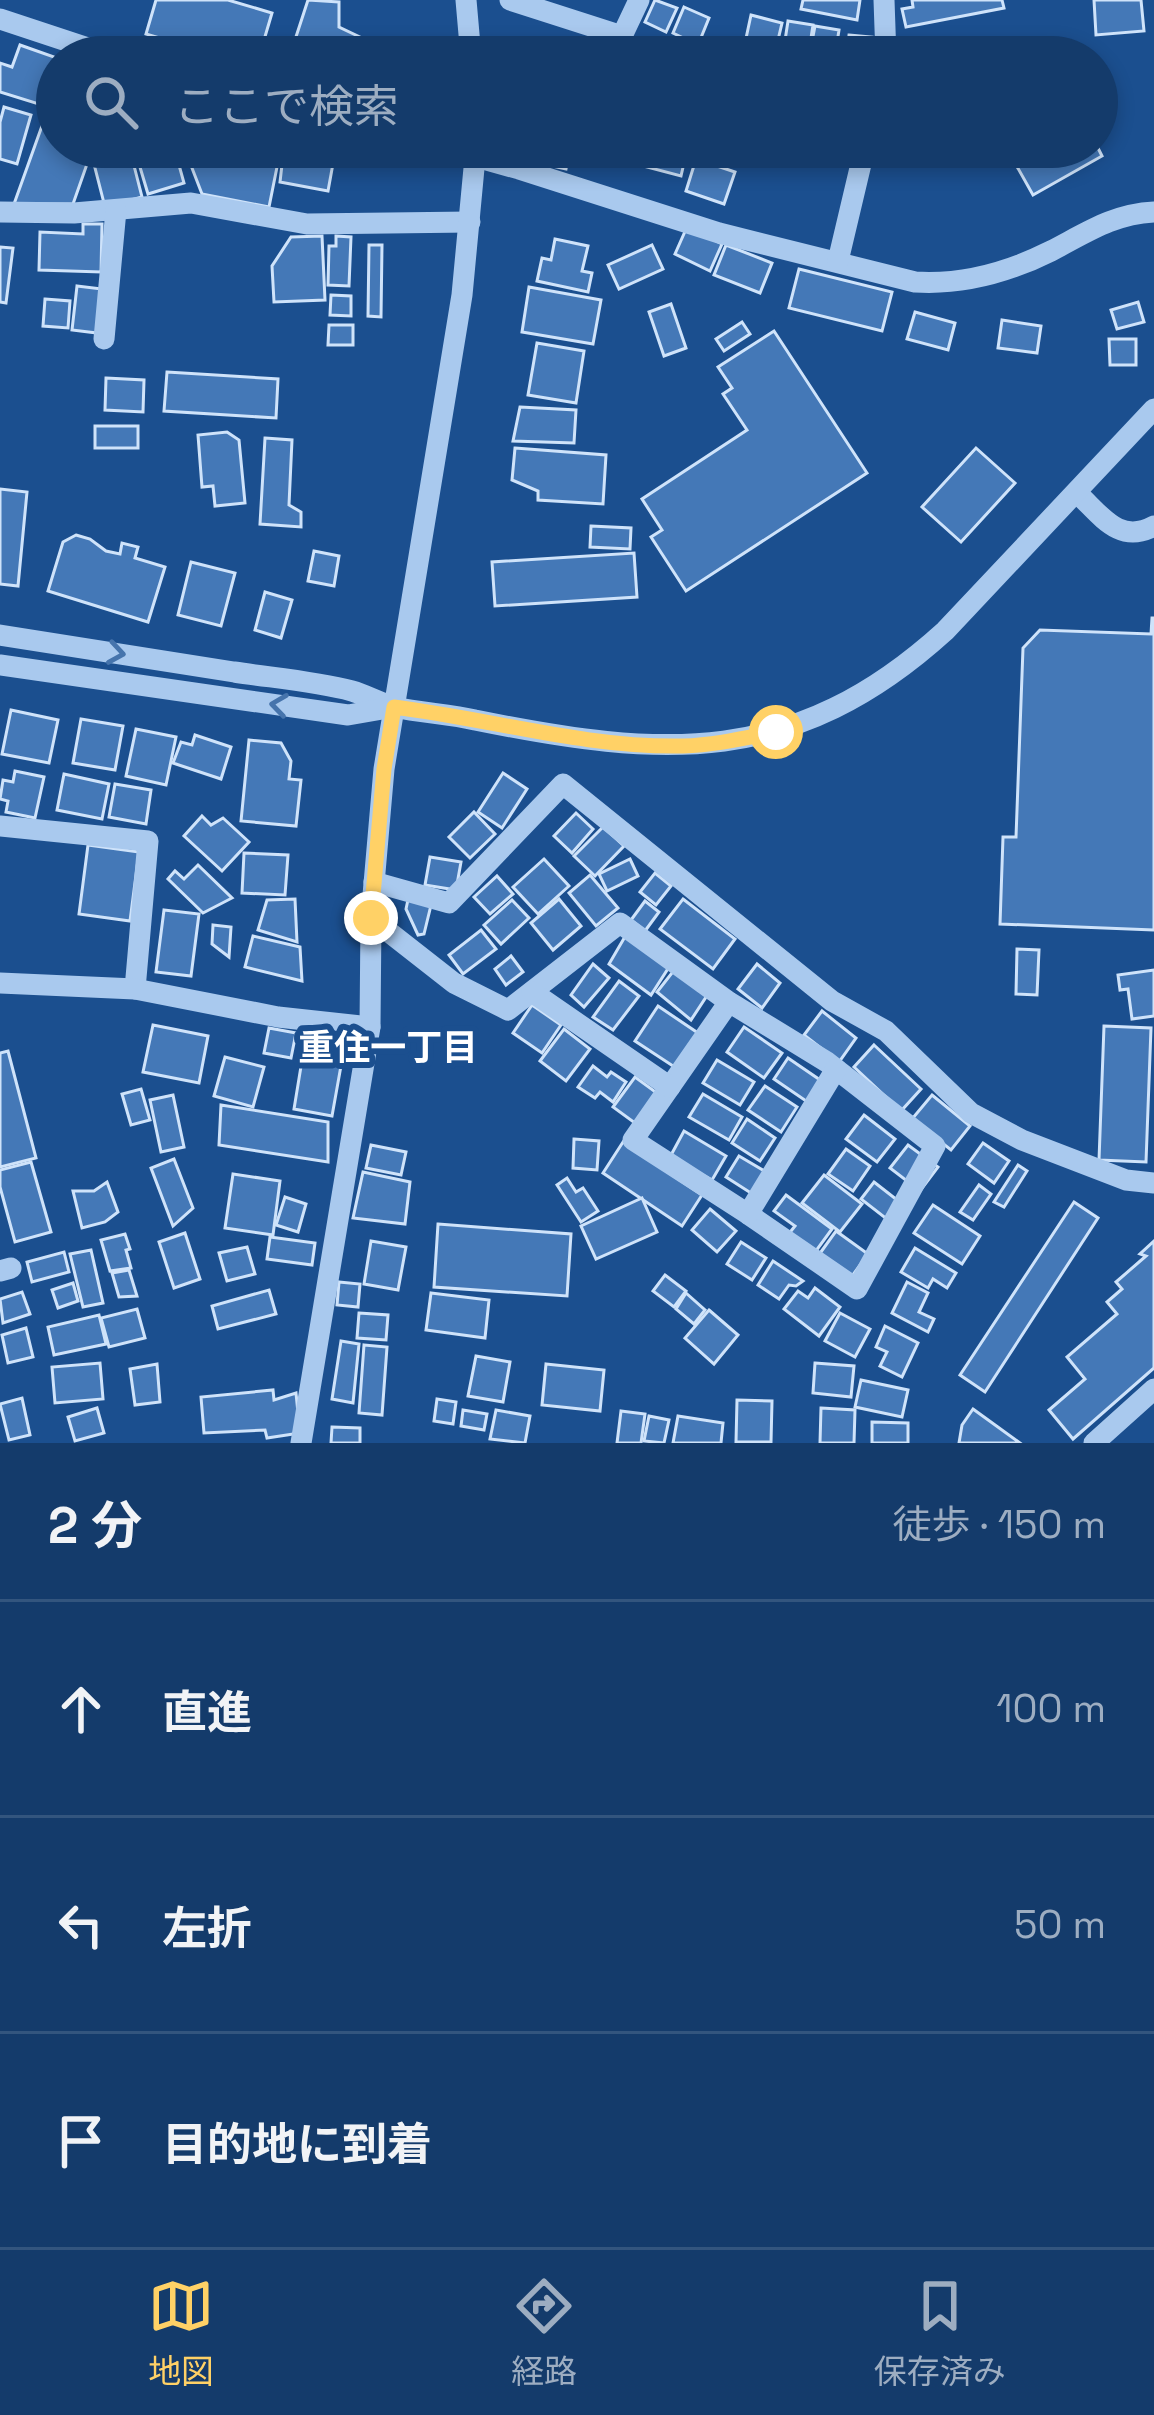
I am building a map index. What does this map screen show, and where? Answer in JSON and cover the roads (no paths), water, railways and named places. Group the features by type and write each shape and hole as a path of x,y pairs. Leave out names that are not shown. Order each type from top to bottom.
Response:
{"street":[{"path":"510,0 622,36 639,0"},
{"path":"884,0 885,36"},
{"path":"472,36 473,1"},
{"path":"0,19 51,36"},
{"path":"301,1443 370,1027 371,918 384,769 462,295 475,168"},
{"path":"524,168 719,233 915,282 962,280 1032,260 1114,218 1154,212"},
{"path":"838,261 860,168"},
{"path":"0,212 74,213 191,203 307,224 470,222"},
{"path":"104,340 116,210"},
{"path":"0,635 336,688 394,707 642,745 715,743 776,732 827,712 909,664 1154,409"},
{"path":"1077,494 1124,533 1140,533 1154,526"},
{"path":"0,665 348,715 394,707"},
{"path":"374,882 449,903 562,784 832,1001 886,1030 971,1112 1022,1141 1126,1180 1154,1183"},
{"path":"0,826 148,842 135,989"},
{"path":"371,918 454,983 508,1010 620,923 729,1002 836,1069 934,1146 856,1289 633,1140 729,1002"},
{"path":"0,982 135,989 278,1017 370,1027"},
{"path":"532,992 670,1088"},
{"path":"748,1214 836,1069"},
{"path":"1094,1443 1154,1389"}],"district":[{"name":"重住一丁目","path":"388,1047"}]}
